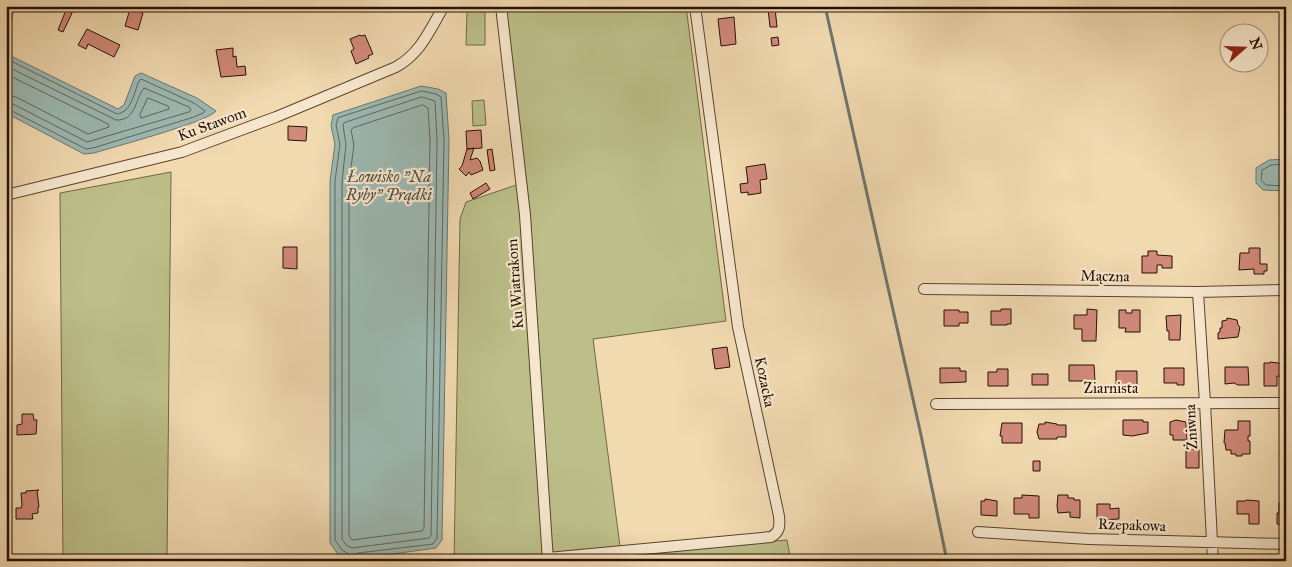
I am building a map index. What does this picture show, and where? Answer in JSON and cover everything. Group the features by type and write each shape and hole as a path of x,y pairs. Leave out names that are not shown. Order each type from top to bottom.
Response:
{"street":[{"name":"Ku Stawom","path":"6,194 182,152 276,117 396,68 417,52 444,6"},
{"name":"Ku Wiatrakom","path":"500,6 525,215 548,559"},
{"name":"Kozacka","path":"548,559 771,537 779,529 779,516 738,327 695,6"},
{"name":"Mączna","path":"924,289 1198,292 1286,290"},
{"name":"Żniwna","path":"1198,292 1213,561"},
{"name":"Ziarnista","path":"936,404 1286,403"},
{"name":"Rzepakowa","path":"978,532 1088,539 1286,544"}],"green space":[{"path":"504,6 686,6 726,321 593,339 621,554 787,540 791,561 454,561 460,219 466,202 525,182"},
{"path":"467,11 485,12 485,45 466,45"},
{"path":"484,100 486,125 473,126 472,101"},
{"path":"171,172 167,561 63,561 60,193"}],"water":[{"path":"6,6 14,6 8,49 11,56 118,109 124,105 135,76 141,73 197,98 216,111 209,116 179,128 94,153 84,154 6,113"},
{"name":"Łowisko \"Na Ryby\" Prądki","path":"421,86 438,89 446,93 449,140 442,540 436,548 349,560 338,554 330,543 330,181 335,144 331,126 333,115"},
{"path":"1286,159 1286,191 1263,190 1256,183 1256,168 1269,160"}],"building":[{"path":"62,6 74,6 72,13 61,8"},
{"path":"775,8 777,27 770,27 768,9"},
{"path":"130,9 143,13 138,30 125,26"},
{"path":"66,10 72,13 63,32 58,30"},
{"path":"734,17 736,44 721,46 718,19"},
{"path":"87,29 120,45 114,57 88,44 86,49 78,45"},
{"path":"365,35 373,54 356,64 351,51 354,49 350,39"},
{"path":"778,37 779,45 772,46 771,38"},
{"path":"233,48 233,57 236,56 237,67 245,66 246,75 221,77 216,50"},
{"path":"288,126 307,127 306,141 288,140"},
{"path":"481,130 482,148 467,149 466,131"},
{"path":"474,148 470,160 477,158 483,170 471,175 469,172 466,176 459,169 462,166 467,149"},
{"path":"492,149 495,170 490,171 487,150"},
{"path":"765,164 767,179 760,180 761,193 748,195 748,192 741,193 740,184 748,183 746,167"},
{"path":"486,183 490,189 473,199 470,193"},
{"path":"283,247 297,247 297,269 283,268"},
{"path":"1249,248 1260,248 1260,264 1267,264 1267,271 1264,271 1264,274 1254,274 1254,269 1239,270 1240,253 1249,253"},
{"path":"1148,251 1157,251 1157,255 1172,256 1172,268 1162,268 1162,265 1157,265 1157,273 1142,273 1142,256 1148,256"},
{"path":"1001,309 1011,309 1011,324 991,325 991,311 1001,311"},
{"path":"1087,309 1097,310 1096,341 1082,341 1082,329 1074,329 1074,315 1087,315"},
{"path":"944,310 968,312 968,323 959,323 959,326 944,326"},
{"path":"1119,310 1126,310 1126,313 1132,313 1132,310 1140,310 1140,332 1125,332 1126,328 1119,328"},
{"path":"1181,315 1180,340 1169,340 1166,316"},
{"path":"1227,318 1237,320 1240,327 1238,337 1218,339 1218,333 1220,328 1222,328 1222,321 1227,320"},
{"path":"727,347 730,367 715,369 712,349"},
{"path":"1264,363 1286,364 1286,377 1277,376 1277,386 1264,386"},
{"path":"1069,365 1094,365 1095,381 1069,381"},
{"path":"1225,367 1248,367 1249,385 1225,384"},
{"path":"940,368 960,368 960,371 966,371 966,382 940,383"},
{"path":"1164,368 1184,368 1184,385 1164,383"},
{"path":"997,369 1008,369 1008,386 988,386 988,372 997,372"},
{"path":"1116,371 1137,371 1137,385 1116,385"},
{"path":"1032,374 1048,374 1048,385 1032,385"},
{"path":"22,414 33,414 34,420 37,420 36,434 17,435 17,425 22,424"},
{"path":"1123,420 1143,420 1143,422 1148,422 1148,433 1132,436 1123,435"},
{"path":"1176,420 1186,422 1187,440 1173,440 1173,435 1170,435 1170,422"},
{"path":"1238,421 1250,421 1248,441 1250,441 1250,454 1242,454 1242,456 1231,454 1231,450 1226,450 1224,443 1225,430 1238,430"},
{"path":"1045,422 1066,425 1066,437 1039,439 1037,432 1039,424 1045,424"},
{"path":"1002,423 1022,423 1022,443 1002,443 1002,436 1000,436"},
{"path":"1186,449 1199,449 1199,468 1186,468"},
{"path":"1033,461 1040,461 1040,471 1033,471"},
{"path":"39,490 37,491 38,513 32,514 33,519 16,519 16,508 21,508 22,505 21,493"},
{"path":"1022,495 1039,496 1039,518 1029,518 1029,514 1014,514 1014,498 1022,498"},
{"path":"1058,495 1068,495 1068,498 1080,500 1080,518 1070,517 1070,512 1058,513"},
{"path":"985,499 997,501 997,516 981,515 981,501 985,501"},
{"path":"1237,501 1259,501 1259,524 1249,524 1249,514 1237,514"},
{"path":"1285,502 1286,525 1277,524 1279,503"},
{"path":"1097,504 1110,504 1110,509 1119,508 1119,519 1097,520"}],"waterway":[{"path":"825,6 921,435 947,561"}]}
